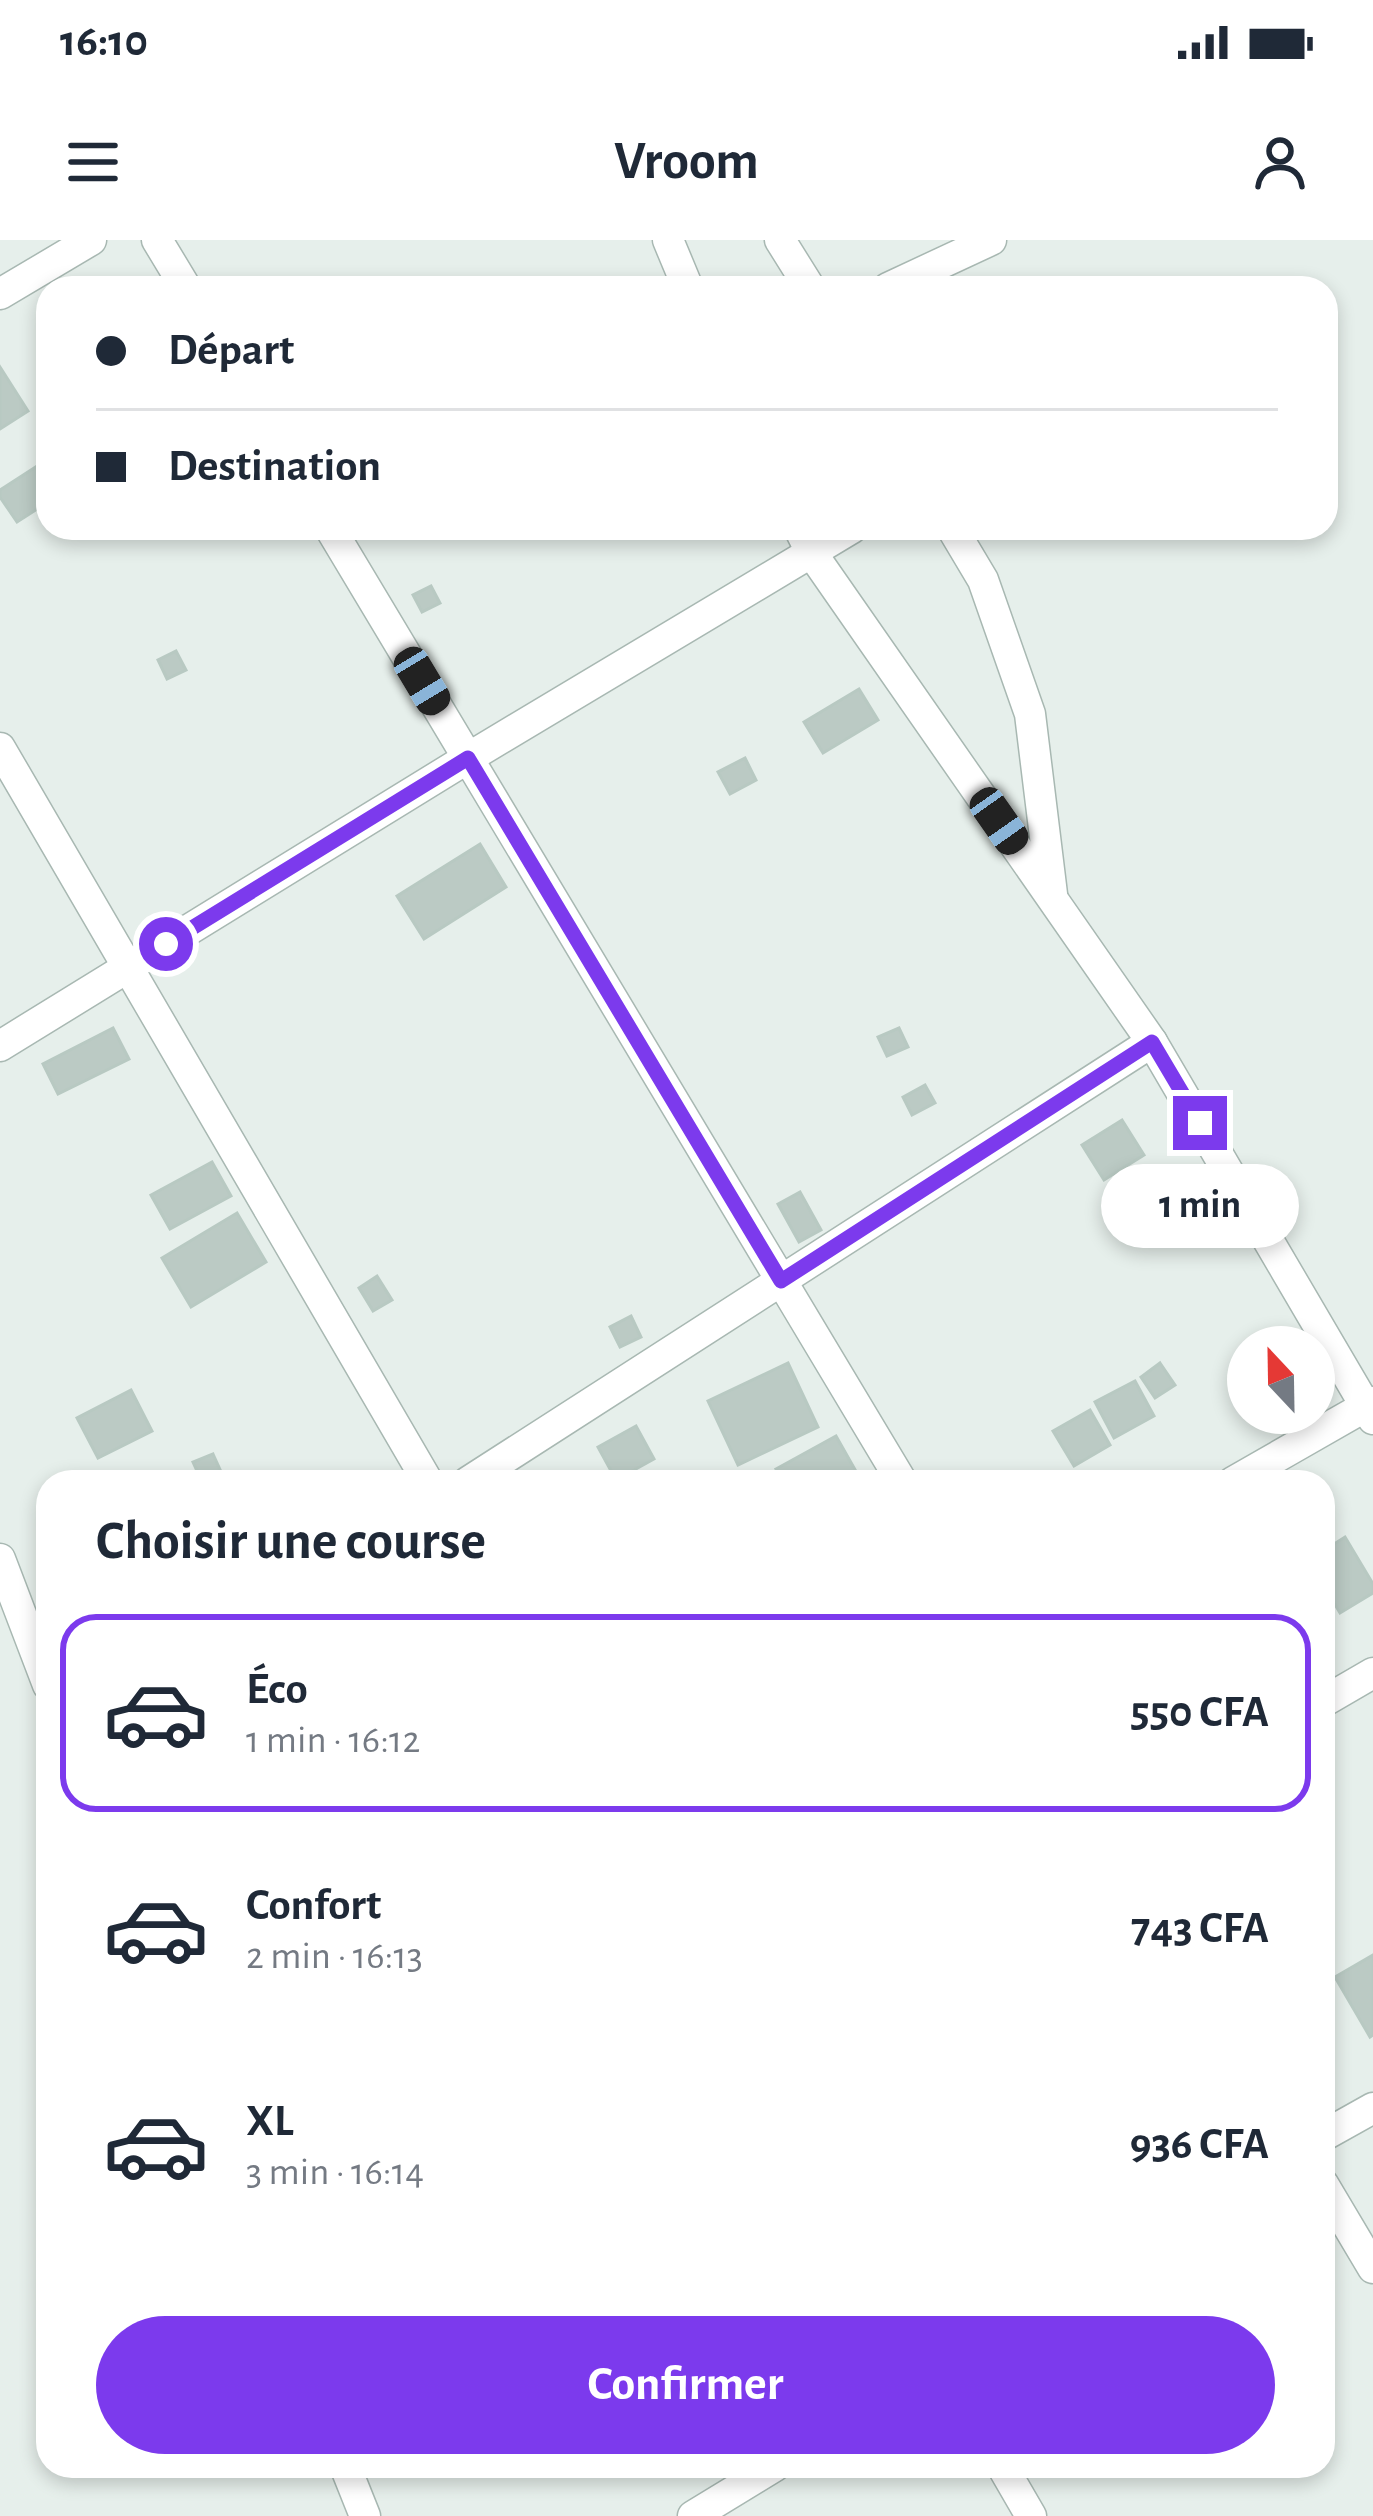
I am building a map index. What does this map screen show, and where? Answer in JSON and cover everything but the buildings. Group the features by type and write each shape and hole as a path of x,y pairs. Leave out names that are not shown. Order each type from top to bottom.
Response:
{"street":[{"path":"0,295 91,240"},
{"path":"157,240 179,276"},
{"path":"668,240 683,276"},
{"path":"780,240 802,276"},
{"path":"914,276 991,240"},
{"path":"337,540 895,1470"},
{"path":"0,1046 468,758 805,540 1152,1042 1370,1409 1256,1470"},
{"path":"959,540 982,580 1030,714 1052,898"},
{"path":"0,748 421,1470"},
{"path":"487,1470 1152,1042"},
{"path":"0,1559 36,1654"},
{"path":"1335,1695 1373,1673"},
{"path":"1335,2129 1373,2108"},
{"path":"1335,2204 1373,2268"},
{"path":"350,2478 364,2516"},
{"path":"693,2516 756,2478"},
{"path":"1009,2478 1031,2516"}],"route":[{"path":"166,944 468,758 781,1281 1152,1042 1200,1123"}]}
